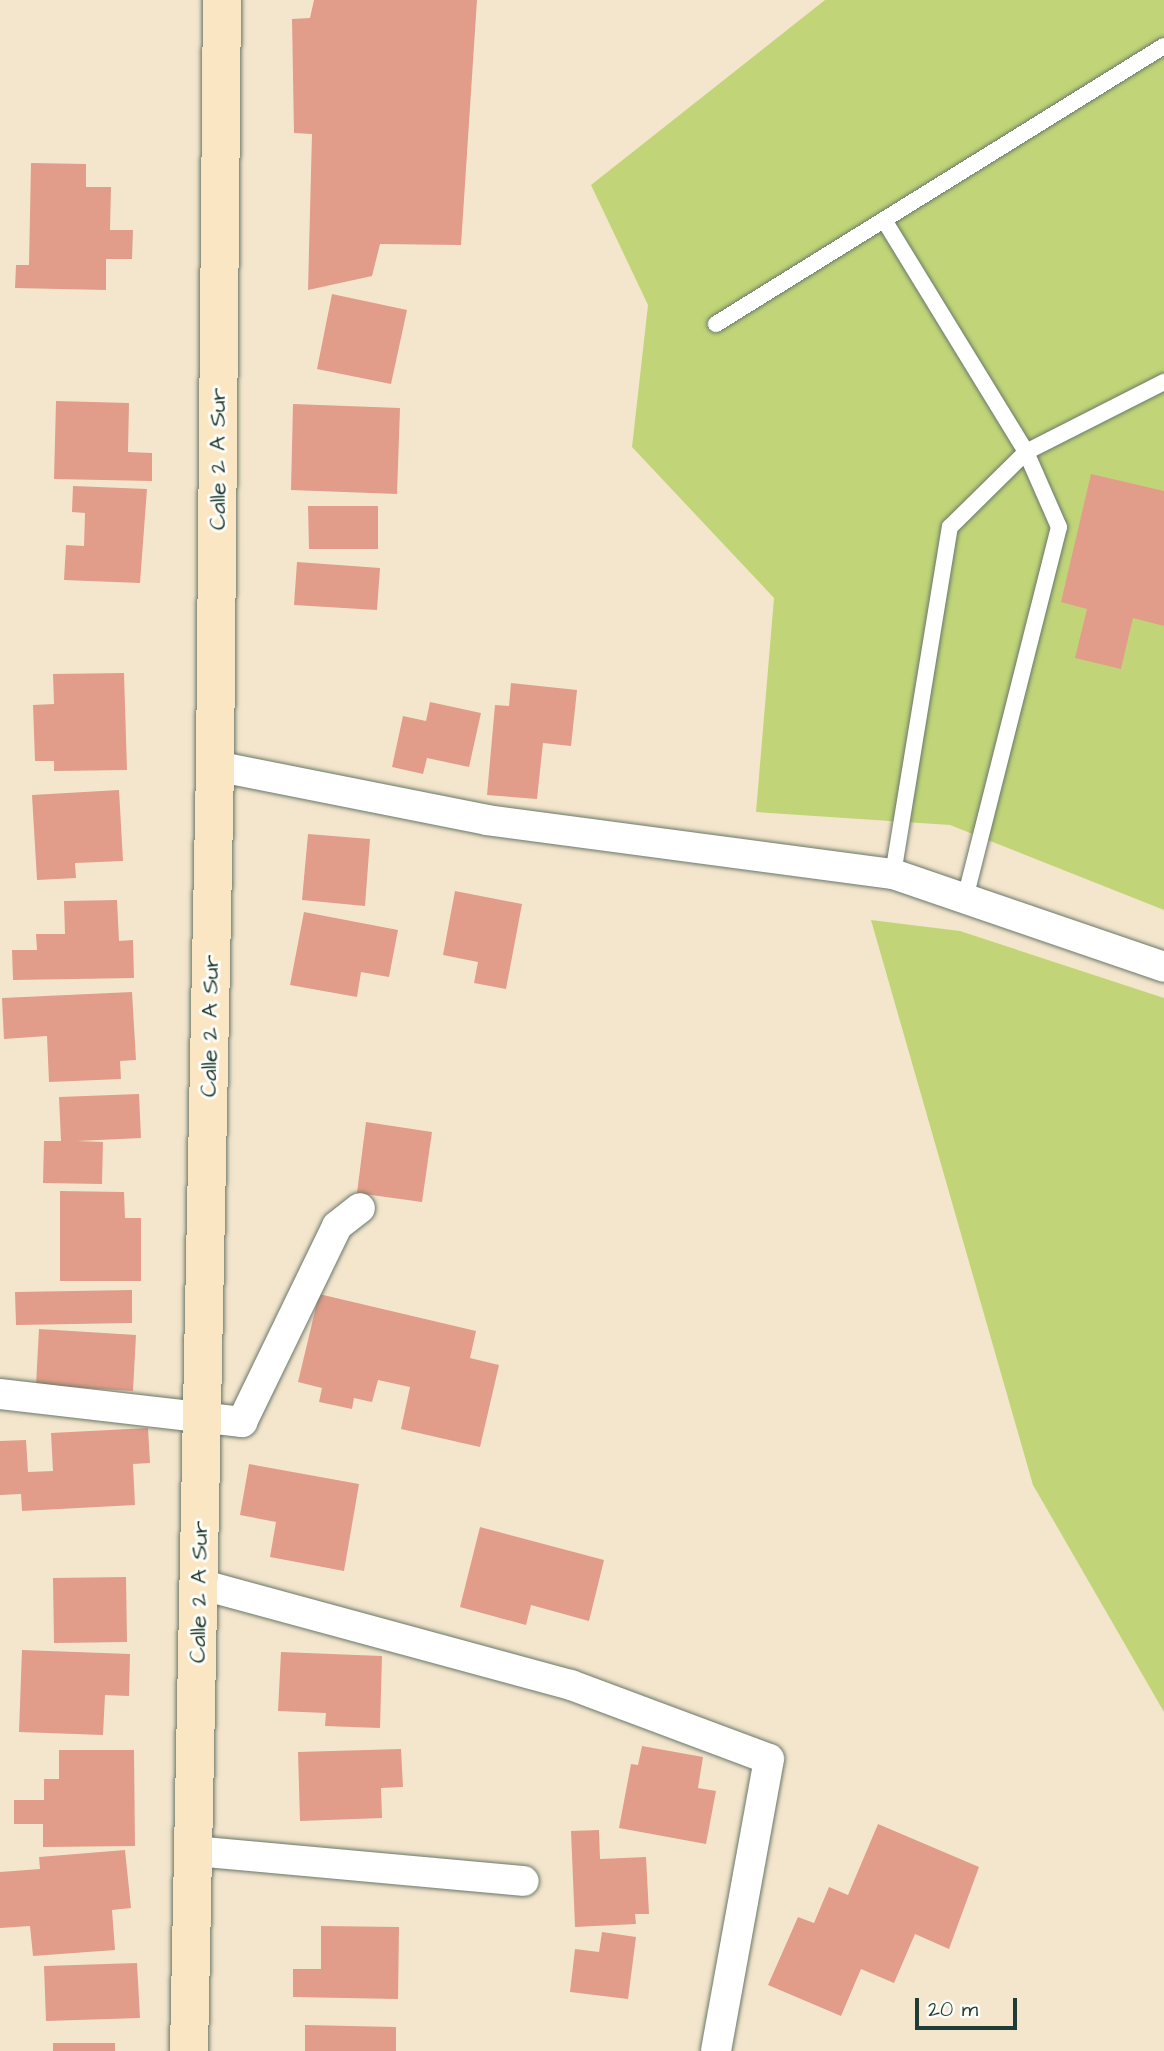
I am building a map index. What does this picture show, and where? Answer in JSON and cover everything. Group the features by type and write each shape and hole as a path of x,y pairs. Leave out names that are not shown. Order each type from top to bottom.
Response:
{"main road":[{"name":"Calle 2 A Sur","path":"189,2051 215,766 222,0"}],"street":[{"path":"215,766 487,820 893,874 965,894 1164,967"},
{"path":"0,1394 242,1422 337,1226 360,1208"},
{"path":"199,1584 571,1685 769,1759 716,2051"},
{"path":"194,1851 524,1881"}],"lane":[{"path":"716,324 1164,46"},
{"path":"884,220 1026,452 1059,527 965,894"},
{"path":"893,874 950,527 1026,452 1164,382"}],"green space":[{"path":"825,0 1164,0 1164,910 950,825 756,812 774,598 632,447 648,305 591,185"},
{"path":"871,920 960,931 1164,998 1164,1712 1033,1485"}],"building":[{"path":"314,0 477,0 461,245 380,244 372,276 308,290 312,134 294,133 292,19 310,18"},
{"path":"31,163 86,164 86,187 111,187 110,230 133,230 132,259 106,259 106,290 15,288 16,265 29,265"},
{"path":"332,294 407,310 391,384 317,369"},
{"path":"56,401 129,403 128,452 152,453 152,481 54,479"},
{"path":"293,404 400,408 397,494 291,490"},
{"path":"1091,474 1164,491 1164,626 1133,618 1121,669 1075,658 1087,609 1061,602"},
{"path":"73,486 147,489 140,583 64,580 66,545 84,546 85,513 72,512"},
{"path":"308,506 378,506 378,549 309,549"},
{"path":"297,562 380,568 377,610 294,605"},
{"path":"124,673 127,770 54,771 54,761 35,761 33,705 54,704 53,674"},
{"path":"511,683 577,690 571,746 543,743 537,799 487,795 495,705 509,706"},
{"path":"430,702 481,713 469,767 427,758 423,774 392,767 403,716 426,721"},
{"path":"119,790 123,861 75,863 76,878 37,880 32,795"},
{"path":"308,834 370,839 365,906 302,900"},
{"path":"455,891 522,904 506,989 474,983 478,962 443,955"},
{"path":"117,900 119,941 133,940 134,978 13,980 12,950 37,950 36,934 65,934 64,901"},
{"path":"304,912 398,930 389,977 361,972 357,997 290,985"},
{"path":"132,992 136,1060 120,1061 121,1079 49,1082 47,1036 4,1039 2,998"},
{"path":"139,1094 141,1138 77,1141 103,1142 102,1184 43,1183 44,1141 61,1141 59,1097"},
{"path":"366,1122 432,1132 422,1202 357,1193"},
{"path":"60,1191 124,1192 125,1218 141,1218 141,1281 60,1281"},
{"path":"132,1290 132,1323 16,1325 15,1292"},
{"path":"319,1294 476,1331 470,1358 499,1365 480,1447 401,1429 410,1387 378,1380 372,1402 354,1398 352,1409 319,1402 322,1388 298,1382"},
{"path":"39,1329 136,1335 133,1391 36,1385"},
{"path":"148,1428 150,1463 133,1464 135,1505 22,1511 21,1494 0,1495 0,1441 26,1440 28,1472 53,1471 51,1433"},
{"path":"249,1464 359,1484 344,1571 270,1557 276,1522 240,1515"},
{"path":"480,1527 604,1560 589,1621 531,1605 526,1625 460,1607"},
{"path":"126,1577 127,1642 54,1643 53,1578"},
{"path":"22,1650 130,1654 129,1696 105,1695 103,1735 19,1732"},
{"path":"281,1652 382,1656 380,1728 325,1726 326,1713 278,1711"},
{"path":"642,1746 703,1757 698,1788 716,1791 706,1844 619,1828 631,1764 638,1765"},
{"path":"401,1749 403,1787 381,1788 382,1818 300,1821 298,1752"},
{"path":"59,1750 134,1750 135,1846 43,1847 43,1824 14,1824 14,1800 44,1800 44,1779 59,1779"},
{"path":"878,1824 979,1867 949,1949 915,1934 894,1983 861,1969 841,2016 768,1985 798,1917 814,1923 829,1887 848,1895"},
{"path":"599,1830 600,1859 646,1857 649,1914 635,1914 636,1924 575,1927 571,1831"},
{"path":"125,1850 131,1908 112,1910 115,1950 33,1956 30,1926 0,1928 0,1872 40,1869 39,1857"},
{"path":"321,1926 399,1927 398,1999 293,1997 293,1969 321,1969"},
{"path":"602,1932 636,1937 628,1999 570,1992 575,1949 599,1952"},
{"path":"137,1963 140,2018 46,2021 44,1966"},
{"path":"305,2025 396,2027 396,2051 305,2051"},
{"path":"53,2043 115,2043 115,2051 53,2051"}]}
